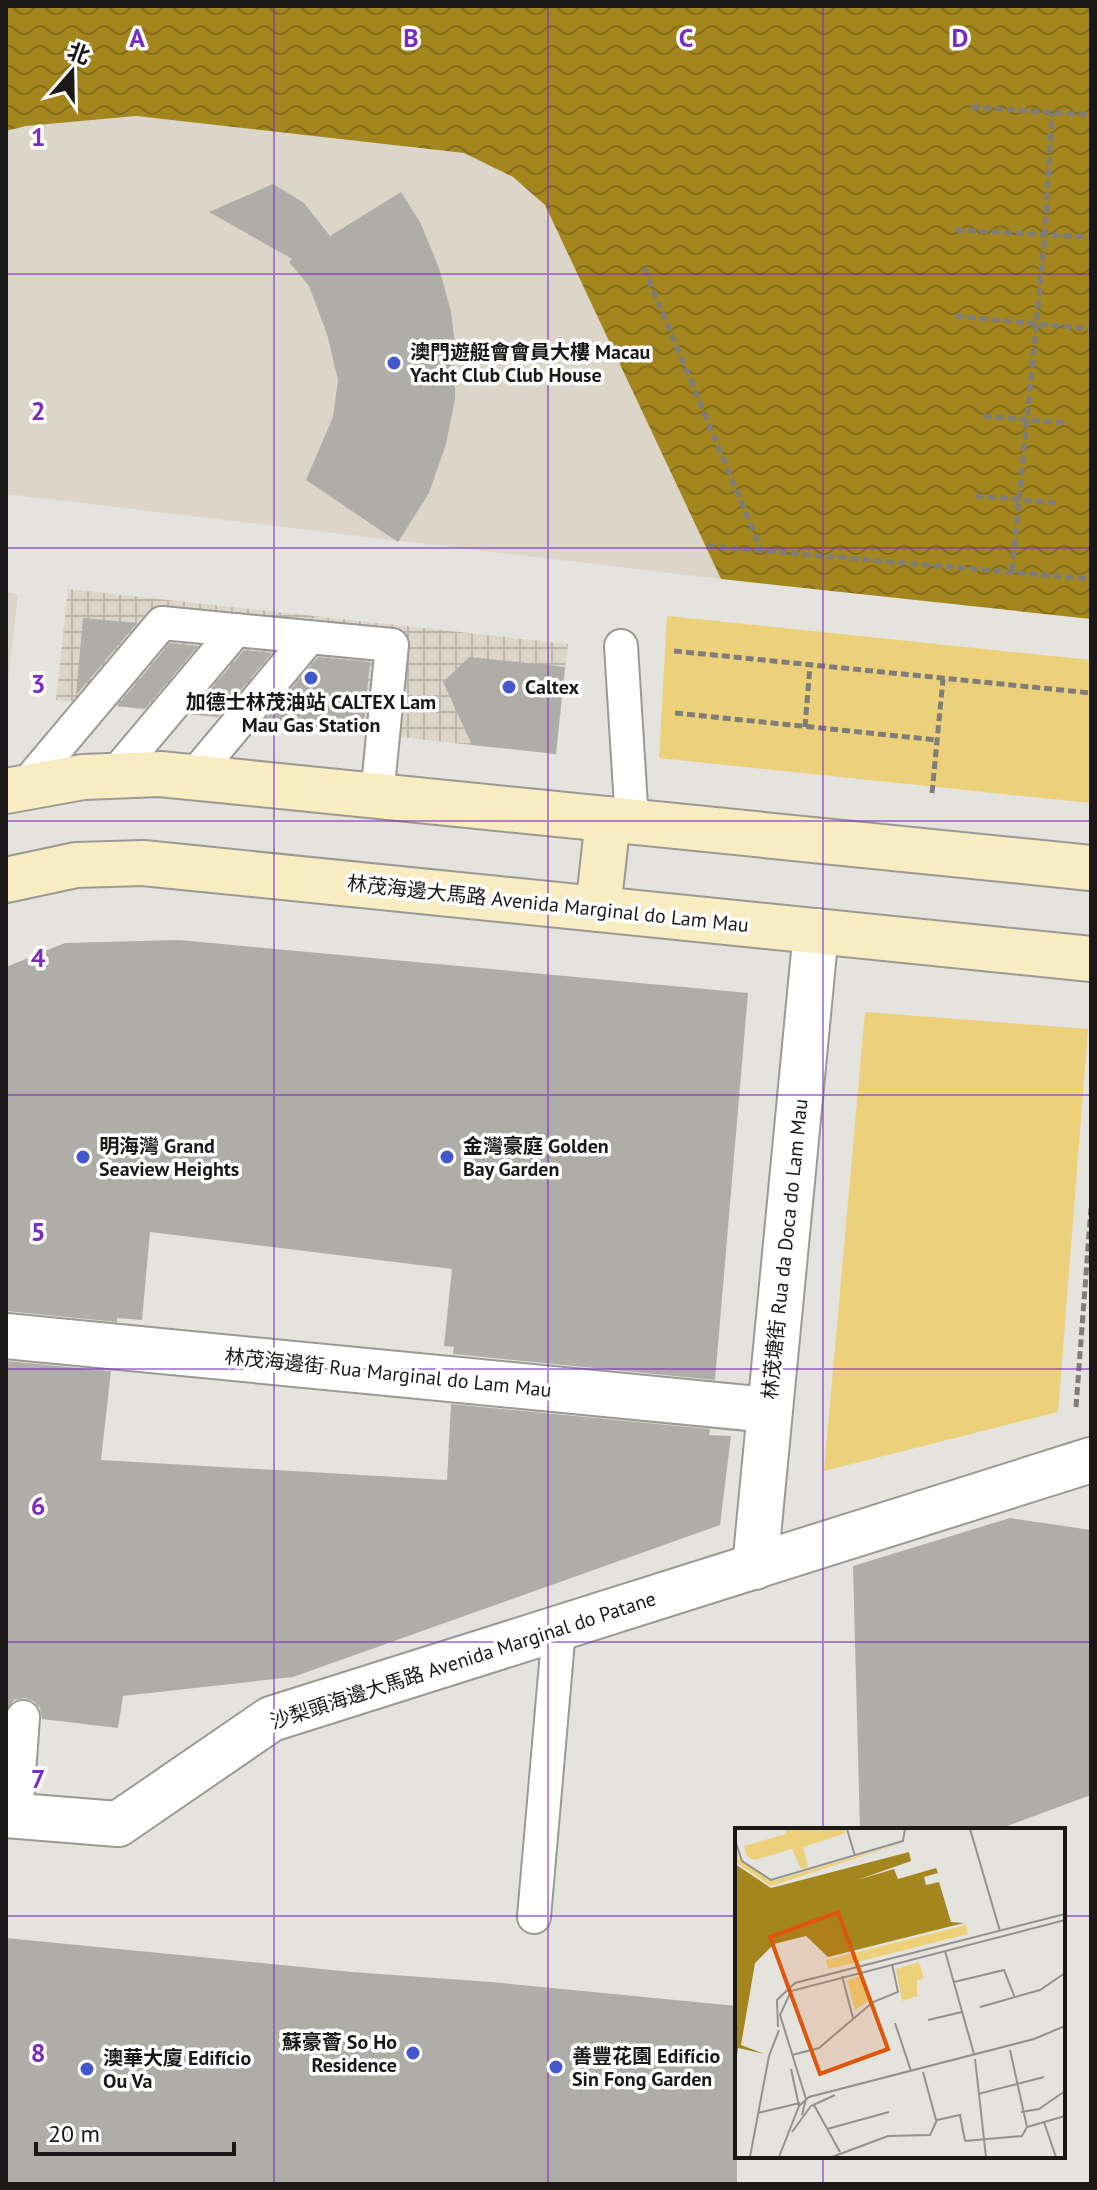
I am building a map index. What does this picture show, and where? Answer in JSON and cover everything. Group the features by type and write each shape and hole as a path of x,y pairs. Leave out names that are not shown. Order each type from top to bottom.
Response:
{"main road":[{"path":"15,789 83,777 160,774 1091,868"},
{"path":"598,909 620,820"},
{"name":"林茂海邊大馬路 Avenida Marginal do Lam Mau","path":"6,880 76,865 143,863 1091,959"}],"street":[{"name":"林茂塘街 Rua da Doca do Lam Mau","path":"755,1567 816,931"},
{"name":"林茂海邊街 Rua Marginal do Lam Mau","path":"6,1336 769,1410"},
{"path":"755,1567 1081,1463"},
{"name":"沙梨頭海邊大馬路 Avenida Marginal do Patane","path":"11,1816 118,1824 271,1719 755,1567"}],"lane":[{"path":"15,789 162,623 392,645 377,796"},
{"path":"114,775 236,630"},
{"path":"192,778 309,638"},
{"path":"620,820 625,708 621,646"},
{"path":"534,1917 559,1629"},
{"path":"11,1816 23,1717"}],"path":[{"path":"971,107 1091,115"},
{"path":"1012,571 1045,235 1052,113"},
{"path":"956,230 1091,237"},
{"path":"644,268 762,552"},
{"path":"956,316 1091,329"},
{"path":"984,416 1067,423"},
{"path":"976,496 1057,503"},
{"path":"707,546 1091,579"},
{"path":"621,646 1091,693"},
{"path":"805,727 810,666"},
{"path":"625,708 937,740 943,679"},
{"path":"1081,1463 1091,1208"}],"shaded area":[{"path":"136,116 464,153 513,177 545,205 721,579 6,494 6,131 26,126"},
{"name":"加德士林茂油站 CALTEX Lam Mau Gas Station","path":"68,589 568,644 556,754 56,700"},
{"path":"6,592 18,594 6,699"},
{"path":"667,616 1091,660 1091,803 659,758"},
{"path":"865,1012 1088,1029 1058,1412 824,1471"}],"water":[{"path":"6,6 1091,6 1091,619 721,579 545,205 513,177 464,153 136,116 26,126 6,131"}],"building":[{"name":"澳門遊艇會會員大樓 Macau Yacht Club Club House","path":"273,184 304,203 330,236 401,192 421,224 439,268 451,312 455,345 455,399 446,444 429,493 398,542 306,480 333,417 338,380 327,334 309,286 289,262 292,259 209,212"},
{"path":"83,618 137,623 76,695"},
{"path":"170,643 198,646 145,709 117,706"},
{"path":"244,650 272,653 218,717 190,714"},
{"path":"318,657 370,662 363,733 263,722"},
{"name":"Caltex","path":"469,657 565,667 556,754 472,745 443,682"},
{"name":"金灣豪庭 Golden Bay Garden","path":"179,940 748,993 715,1380 453,1354 454,1347 444,1346 452,1269 150,1232 142,1320 117,1318 117,1322 6,1311 6,967 65,943"},
{"path":"6,1361 111,1371 101,1460 447,1480 451,1404 710,1429 709,1435 731,1436 720,1525 293,1677 123,1696 118,1728 42,1719 40,1708 25,1698 14,1700 6,1710"},
{"path":"1010,1518 1091,1530 1091,1795 1001,1828 860,1828 853,1566"},
{"path":"6,1938 735,2006 737,2184 6,2184"}],"place":[{"name":"澳門遊艇會會員大樓 Macau Yacht Club Club House","path":"394,363"},
{"name":"加德士林茂油站 CALTEX Lam Mau Gas Station","path":"311,678"},
{"name":"Caltex","path":"509,687"},
{"name":"明海灣 Grand Seaview Heights","path":"83,1157"},
{"name":"金灣豪庭 Golden Bay Garden","path":"447,1157"},
{"name":"蘇豪薈 So Ho Residence","path":"413,2053"},
{"name":"善豐花園 Edifício Sin Fong Garden","path":"556,2067"},
{"name":"澳華大廈 Edifício Ou Va","path":"87,2069"}]}
